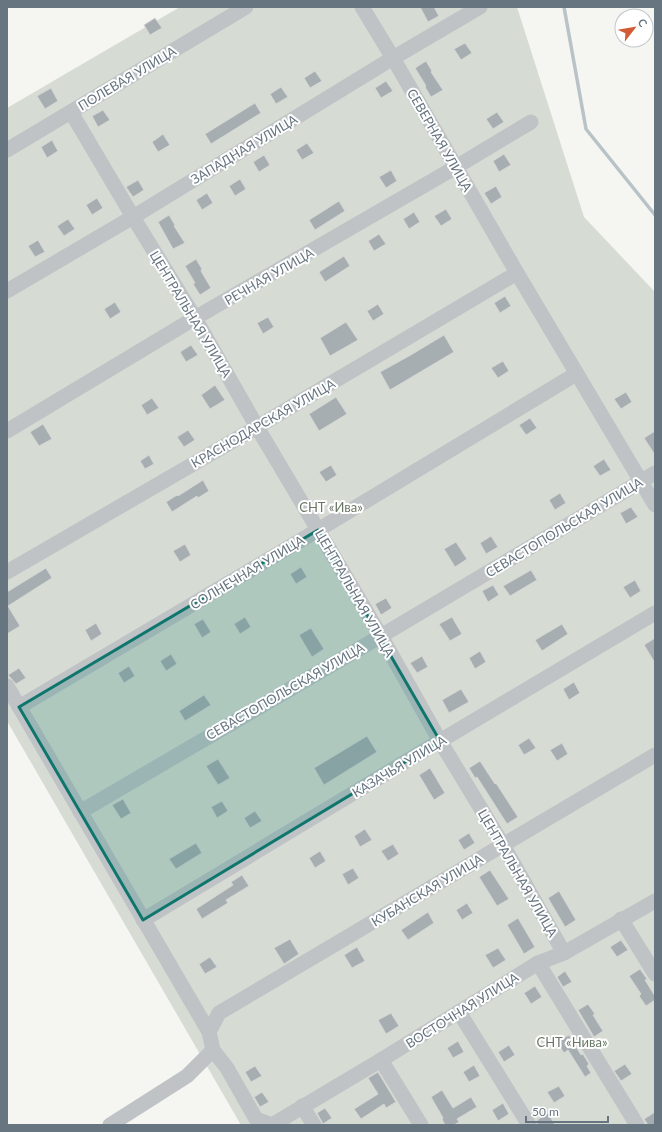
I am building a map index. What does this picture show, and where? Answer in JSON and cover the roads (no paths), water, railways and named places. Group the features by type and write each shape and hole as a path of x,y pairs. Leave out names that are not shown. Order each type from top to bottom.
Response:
{"street":[{"name":"ПОЛЕВАЯ УЛИЦА","path":"7,150 246,7"},
{"name":"СЕВЕРНАЯ УЛИЦА","path":"362,7 576,374 655,505"},
{"name":"ЗАПАДНАЯ УЛИЦА","path":"7,291 133,217 393,58 480,7"},
{"name":"ЦЕНТРАЛЬНАЯ УЛИЦА","path":"71,112 195,318 257,427 381,636 440,741 503,845 564,953"},
{"name":"РЕЧНАЯ УЛИЦА","path":"7,431 195,318 531,122"},
{"name":"КРАСНОДАРСКАЯ УЛИЦА","path":"7,572 257,427 517,273"},
{"name":"СОЛНЕЧНАЯ УЛИЦА","path":"19,707 318,530 576,374"},
{"name":"СЕВАСТОПОЛЬСКАЯ УЛИЦА","path":"80,812 381,636 655,472"},
{"name":"КАЗАЧЬЯ УЛИЦА","path":"144,920 655,613"},
{"path":"7,686 209,1032 213,1050 227,1068 256,1119 272,1125"},
{"name":"КУБАНСКАЯ УЛИЦА","path":"209,1032 219,1013 655,755"},
{"name":"ВОСТОЧНАЯ УЛИЦА","path":"272,1125 538,963 564,953 655,901"},
{"path":"621,920 655,974"},
{"path":"538,963 637,1125"},
{"path":"459,1012 529,1125"},
{"path":"110,1125 187,1076 213,1050"},
{"path":"381,1060 421,1125"},
{"path":"302,1106 314,1125"}],"waterway":[{"path":"564,7 586,129 655,215"}],"park label":[{"name":"СНТ «Ива»","path":"331,507"},
{"name":"СНТ «Нива»","path":"572,1042"}]}
